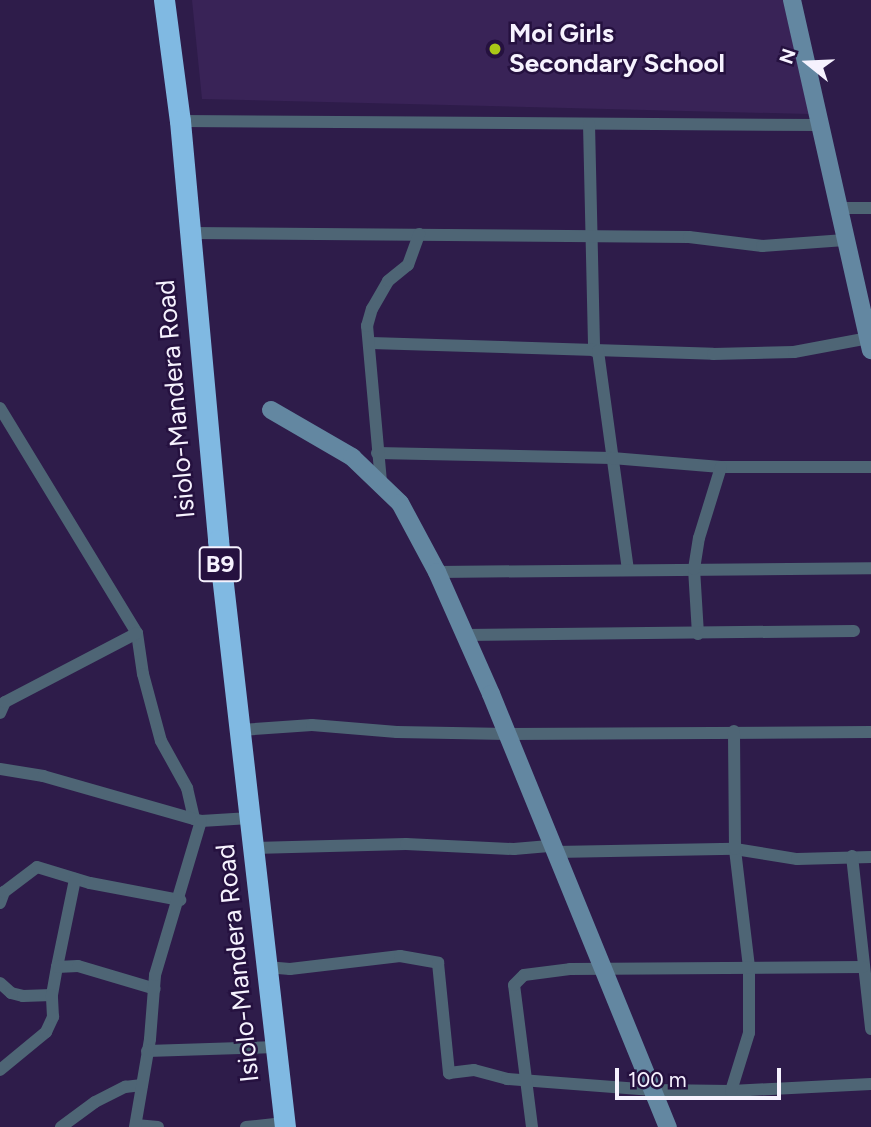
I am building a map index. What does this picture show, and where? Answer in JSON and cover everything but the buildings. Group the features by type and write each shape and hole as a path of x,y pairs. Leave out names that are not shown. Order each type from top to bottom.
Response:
{"highway":[{"name":"Isiolo-Mandera Road","path":"164,0 180,121 188,233 218,540 284,1125"}],"main road":[{"path":"792,0 845,240 867,316 870,344"},
{"path":"271,410 352,457 400,503 437,572 465,635 668,1127"}],"street":[{"path":"180,121 819,125"},
{"path":"589,124 589,235 596,351 628,569"},
{"path":"838,208 871,208"},
{"path":"188,233 689,237 762,246 845,240"},
{"path":"381,482 368,326 372,309 388,281 408,265 419,234"},
{"path":"371,343 596,351 794,352 870,344"},
{"path":"0,408 137,633 143,674 162,741 187,788 197,820 180,900 158,961 136,1126 158,1127"},
{"path":"377,453 612,458 722,467 871,467"},
{"path":"698,634 694,569 699,538 722,467"},
{"path":"437,572 871,568"},
{"path":"465,635 854,631"},
{"path":"0,713 5,702 13,697 137,633"},
{"path":"241,730 312,725 397,732 507,734 871,732"},
{"path":"731,1091 749,1033 749,967 735,849 734,731"},
{"path":"0,769 43,776 197,820 250,818"},
{"path":"254,848 406,844 514,849 735,849 797,859 871,857"},
{"path":"852,856 871,1029"},
{"path":"1,895 37,867 75,879 180,900"},
{"path":"0,1070 46,1032 52,1017 52,995 75,879"},
{"path":"266,967 290,968 400,956 438,963 449,1073 474,1070 497,1077 528,1081 653,1090 731,1091 871,1084"},
{"path":"57,967 78,966 155,989"},
{"path":"532,1127 515,993 517,979 535,974 603,969 863,967"},
{"path":"0,983 11,993 23,996 52,995"},
{"path":"147,1051 276,1047"},
{"path":"61,1127 103,1098 125,1087 142,1085"},
{"path":"246,1127 284,1125"}],"shaded area":[{"name":"Moi Girls Secondary School","path":"192,0 783,0 809,114 202,99"}],"place":[{"name":"Moi Girls Secondary School","path":"495,49"}]}
